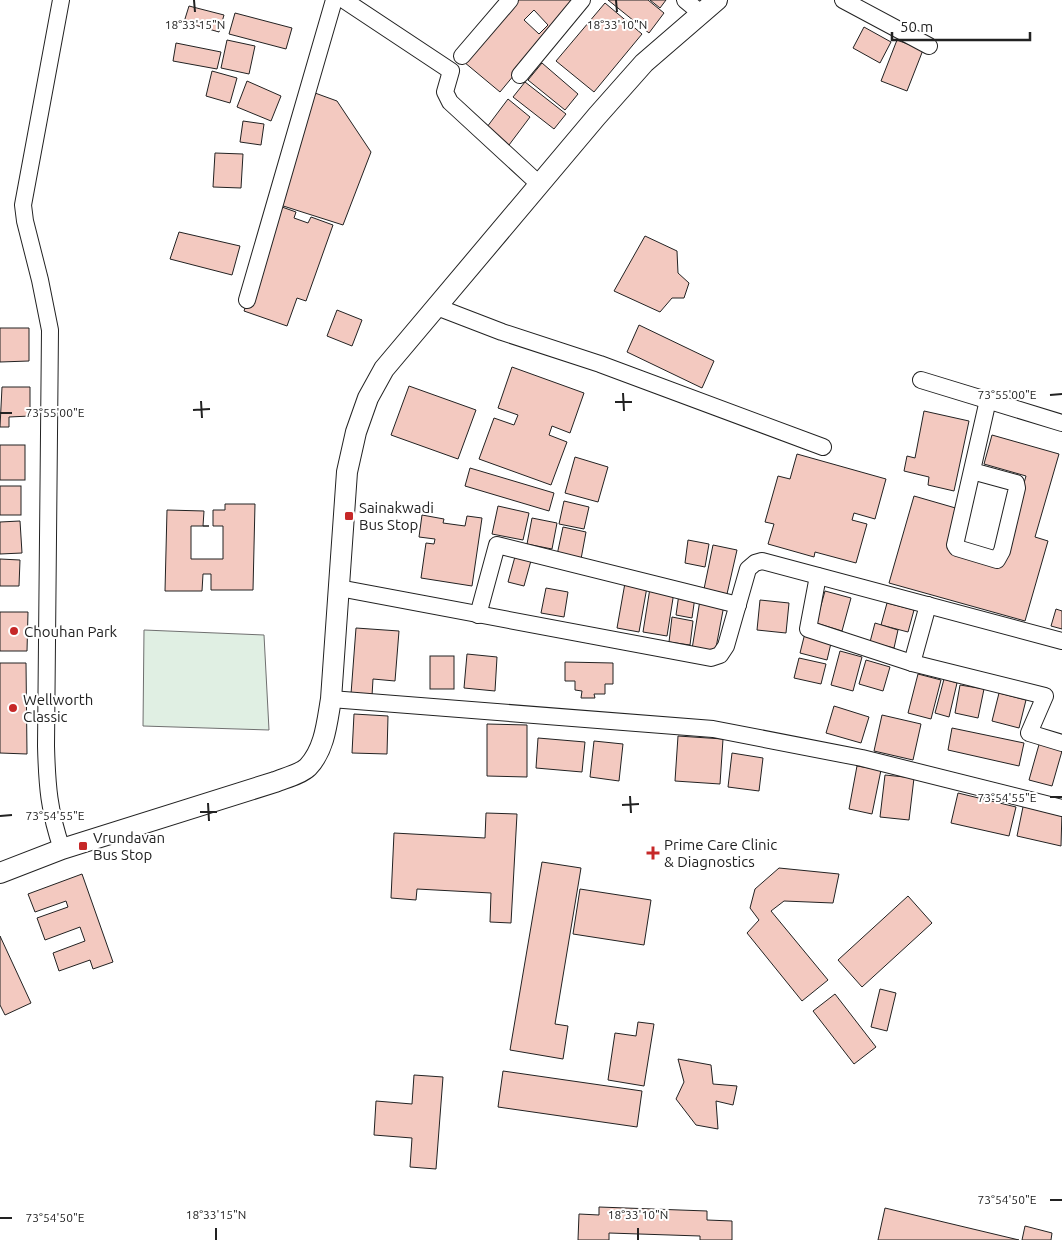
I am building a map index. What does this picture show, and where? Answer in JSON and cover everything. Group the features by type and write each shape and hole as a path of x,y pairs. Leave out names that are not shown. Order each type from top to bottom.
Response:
{"street":[{"path":"61,0 23,205 24,222 40,280 50,330 46,746 51,818 62,849"},
{"path":"248,300 334,0"},
{"path":"344,0 451,71 445,92 450,102 539,184"},
{"path":"462,56 510,0"},
{"path":"520,75 582,0"},
{"path":"685,0 702,14"},
{"path":"0,873 62,849 275,782 307,768 319,751 326,731 331,699 347,472 356,432 368,398 384,369 539,184 644,63 718,0"},
{"path":"843,0 929,46"},
{"path":"437,307 502,332 600,364 823,447"},
{"path":"921,380 1062,423"},
{"path":"972,471 1016,483 1017,488 998,560 957,548 955,545 988,400"},
{"path":"478,615 497,545 738,605"},
{"path":"339,588 711,658 720,655 726,646 748,569 755,563 769,563 1062,641"},
{"path":"818,576 808,629 912,662 1044,696 1029,733 1062,742"},
{"path":"912,662 928,605"},
{"path":"331,699 713,729 794,742 1062,808"}],"green space":[{"path":"144,630 264,635 269,730 143,726"}],"building":[{"path":"515,0 576,0 500,92 464,62","holes":["534,10 548,25 539,34 524,20"]},
{"path":"608,0 648,0 664,13 649,33"},
{"path":"650,0 666,0 660,8"},
{"path":"605,3 642,34 594,92 556,61"},
{"path":"189,6 224,15 219,32 184,22"},
{"path":"235,13 292,28 286,49 229,34"},
{"path":"864,27 891,42 880,63 853,48"},
{"path":"227,40 255,46 249,74 221,68"},
{"path":"897,40 923,50 907,91 881,81"},
{"path":"176,43 221,52 217,69 173,61"},
{"path":"542,63 578,94 565,110 528,80"},
{"path":"212,71 237,78 230,103 206,96"},
{"path":"247,81 281,96 271,121 237,107"},
{"path":"525,82 566,114 554,129 513,97"},
{"path":"315,93 337,101 371,152 343,225 277,204"},
{"path":"508,99 530,117 509,145 487,127"},
{"path":"243,121 264,124 261,145 240,142"},
{"path":"215,153 243,154 241,188 213,187"},
{"path":"282,207 296,212 294,218 308,223 311,217 333,225 306,301 297,298 287,326 244,311"},
{"path":"179,232 240,246 232,275 170,259"},
{"path":"645,236 677,251 678,273 689,283 684,298 672,298 660,312 614,291"},
{"path":"337,310 362,320 352,346 327,336"},
{"path":"639,325 714,361 702,388 627,352"},
{"path":"0,328 29,328 29,361 0,362"},
{"path":"512,367 584,393 570,433 552,426 549,435 567,442 551,485 479,459 494,418 514,425 518,415 498,408"},
{"path":"409,386 476,410 458,459 391,435"},
{"path":"2,387 30,387 30,416 9,417 9,427 0,427"},
{"path":"924,411 969,421 954,491 928,485 929,477 904,471 907,456 915,458"},
{"path":"992,435 1059,454 1035,537 1048,541 1025,621 889,583 914,496 959,509 948,549 1001,565 1026,476 984,464"},
{"path":"0,445 25,445 25,480 0,480"},
{"path":"797,454 886,479 875,519 854,513 852,520 867,524 856,563 815,552 814,557 768,544 774,524 765,522 778,476 790,479"},
{"path":"575,457 608,467 598,502 565,493"},
{"path":"470,468 554,493 549,511 465,486"},
{"path":"0,486 21,486 21,515 0,515"},
{"path":"564,501 589,507 584,529 559,524"},
{"path":"225,504 255,504 253,590 211,590 211,574 203,574 202,591 165,591 167,510 204,511 203,526 191,526 191,559 223,559 223,526 213,526 213,510 225,510"},
{"path":"498,506 529,513 523,540 492,534"},
{"path":"422,515 444,519 443,523 465,526 467,516 482,518 472,586 421,578 426,543 434,544 435,539 419,537"},
{"path":"532,518 557,523 552,549 527,544"},
{"path":"20,521 22,553 0,554 0,522"},
{"path":"563,527 586,532 581,559 557,555"},
{"path":"688,540 709,544 705,567 685,563"},
{"path":"713,545 737,550 727,594 704,589"},
{"path":"516,553 532,557 524,586 508,582"},
{"path":"0,559 20,560 19,586 0,586"},
{"path":"625,583 647,587 639,632 617,628"},
{"path":"546,588 568,592 564,617 541,613"},
{"path":"650,588 674,592 667,636 643,632"},
{"path":"825,591 851,598 842,631 816,623"},
{"path":"679,594 695,597 692,618 676,615"},
{"path":"700,600 724,605 715,653 692,649"},
{"path":"760,600 789,603 786,633 757,630"},
{"path":"887,603 914,610 908,632 881,625"},
{"path":"1056,609 1062,611 1062,629 1051,626"},
{"name":"Chouhan Park","path":"0,612 28,612 27,651 0,651"},
{"path":"672,617 693,621 690,645 669,642"},
{"path":"875,623 898,630 894,648 870,642"},
{"path":"356,628 399,631 395,681 373,679 372,696 351,694"},
{"path":"805,633 832,639 827,660 800,653"},
{"path":"840,651 862,657 853,691 831,685"},
{"path":"467,654 497,657 495,691 464,688"},
{"path":"430,656 454,656 454,689 430,689"},
{"path":"799,658 826,664 821,684 794,678"},
{"path":"866,660 890,667 883,691 859,684"},
{"path":"565,662 613,663 613,684 605,684 605,694 594,694 595,698 581,698 582,691 575,690 575,681 565,681"},
{"name":"Wellworth Classic","path":"0,663 26,663 27,754 0,753"},
{"path":"918,674 941,680 931,719 908,713"},
{"path":"944,679 957,683 949,717 935,713"},
{"path":"960,685 984,689 978,718 955,713"},
{"path":"999,693 1026,700 1019,728 992,721"},
{"path":"834,706 869,717 861,743 826,733"},
{"path":"354,714 388,716 387,754 352,753"},
{"path":"882,715 921,724 913,760 874,751"},
{"path":"487,724 527,725 527,777 487,776"},
{"path":"952,728 1024,743 1019,766 948,750"},
{"path":"678,736 723,739 720,784 675,781"},
{"path":"538,738 585,742 582,772 536,768"},
{"path":"594,741 623,744 619,781 590,777"},
{"path":"1040,741 1062,751 1052,786 1029,780"},
{"path":"732,753 763,758 759,791 728,787"},
{"path":"857,766 881,770 872,814 849,809"},
{"path":"885,775 914,778 909,820 880,817"},
{"path":"958,793 1016,807 1009,836 951,823"},
{"path":"1024,802 1062,811 1061,846 1017,836"},
{"path":"486,813 517,814 511,923 490,922 491,893 417,889 416,900 391,898 394,833 485,838"},
{"path":"542,862 581,868 555,1024 568,1026 563,1059 510,1050"},
{"path":"779,868 839,874 833,903 784,901 771,911 828,980 802,1001 747,933 759,920 750,908 755,889"},
{"path":"82,874 113,962 93,969 90,960 59,971 53,953 85,941 80,927 45,940 37,918 68,907 66,901 35,912 28,894"},
{"path":"580,889 651,900 644,945 573,934"},
{"path":"908,896 932,923 862,987 838,960"},
{"path":"0,936 31,1003 5,1015 0,1005"},
{"path":"880,989 896,993 887,1031 871,1027"},
{"path":"835,994 876,1047 854,1064 813,1011"},
{"path":"638,1022 654,1024 644,1086 608,1080 615,1033 636,1036"},
{"path":"678,1059 711,1065 713,1084 737,1086 733,1105 716,1101 718,1129 696,1125 676,1099 684,1082"},
{"path":"503,1071 642,1091 637,1127 498,1107"},
{"path":"414,1075 443,1077 436,1169 410,1167 412,1138 374,1135 376,1101 412,1104"},
{"path":"599,1207 707,1211 707,1220 732,1221 732,1240 700,1240 700,1236 609,1233 609,1240 578,1240 579,1214 599,1215"},
{"path":"885,1208 1019,1240 878,1240"},
{"path":"1025,1226 1052,1233 1051,1240 1022,1240"}],"place":[{"name":"Sainakwadi Bus Stop","path":"349,516"},
{"name":"Chouhan Park","path":"14,631"},
{"name":"Wellworth Classic","path":"13,708"},
{"name":"Vrundavan Bus Stop","path":"83,846"},
{"name":"Prime Care Clinic & Diagnostics","path":"653,853"}]}
